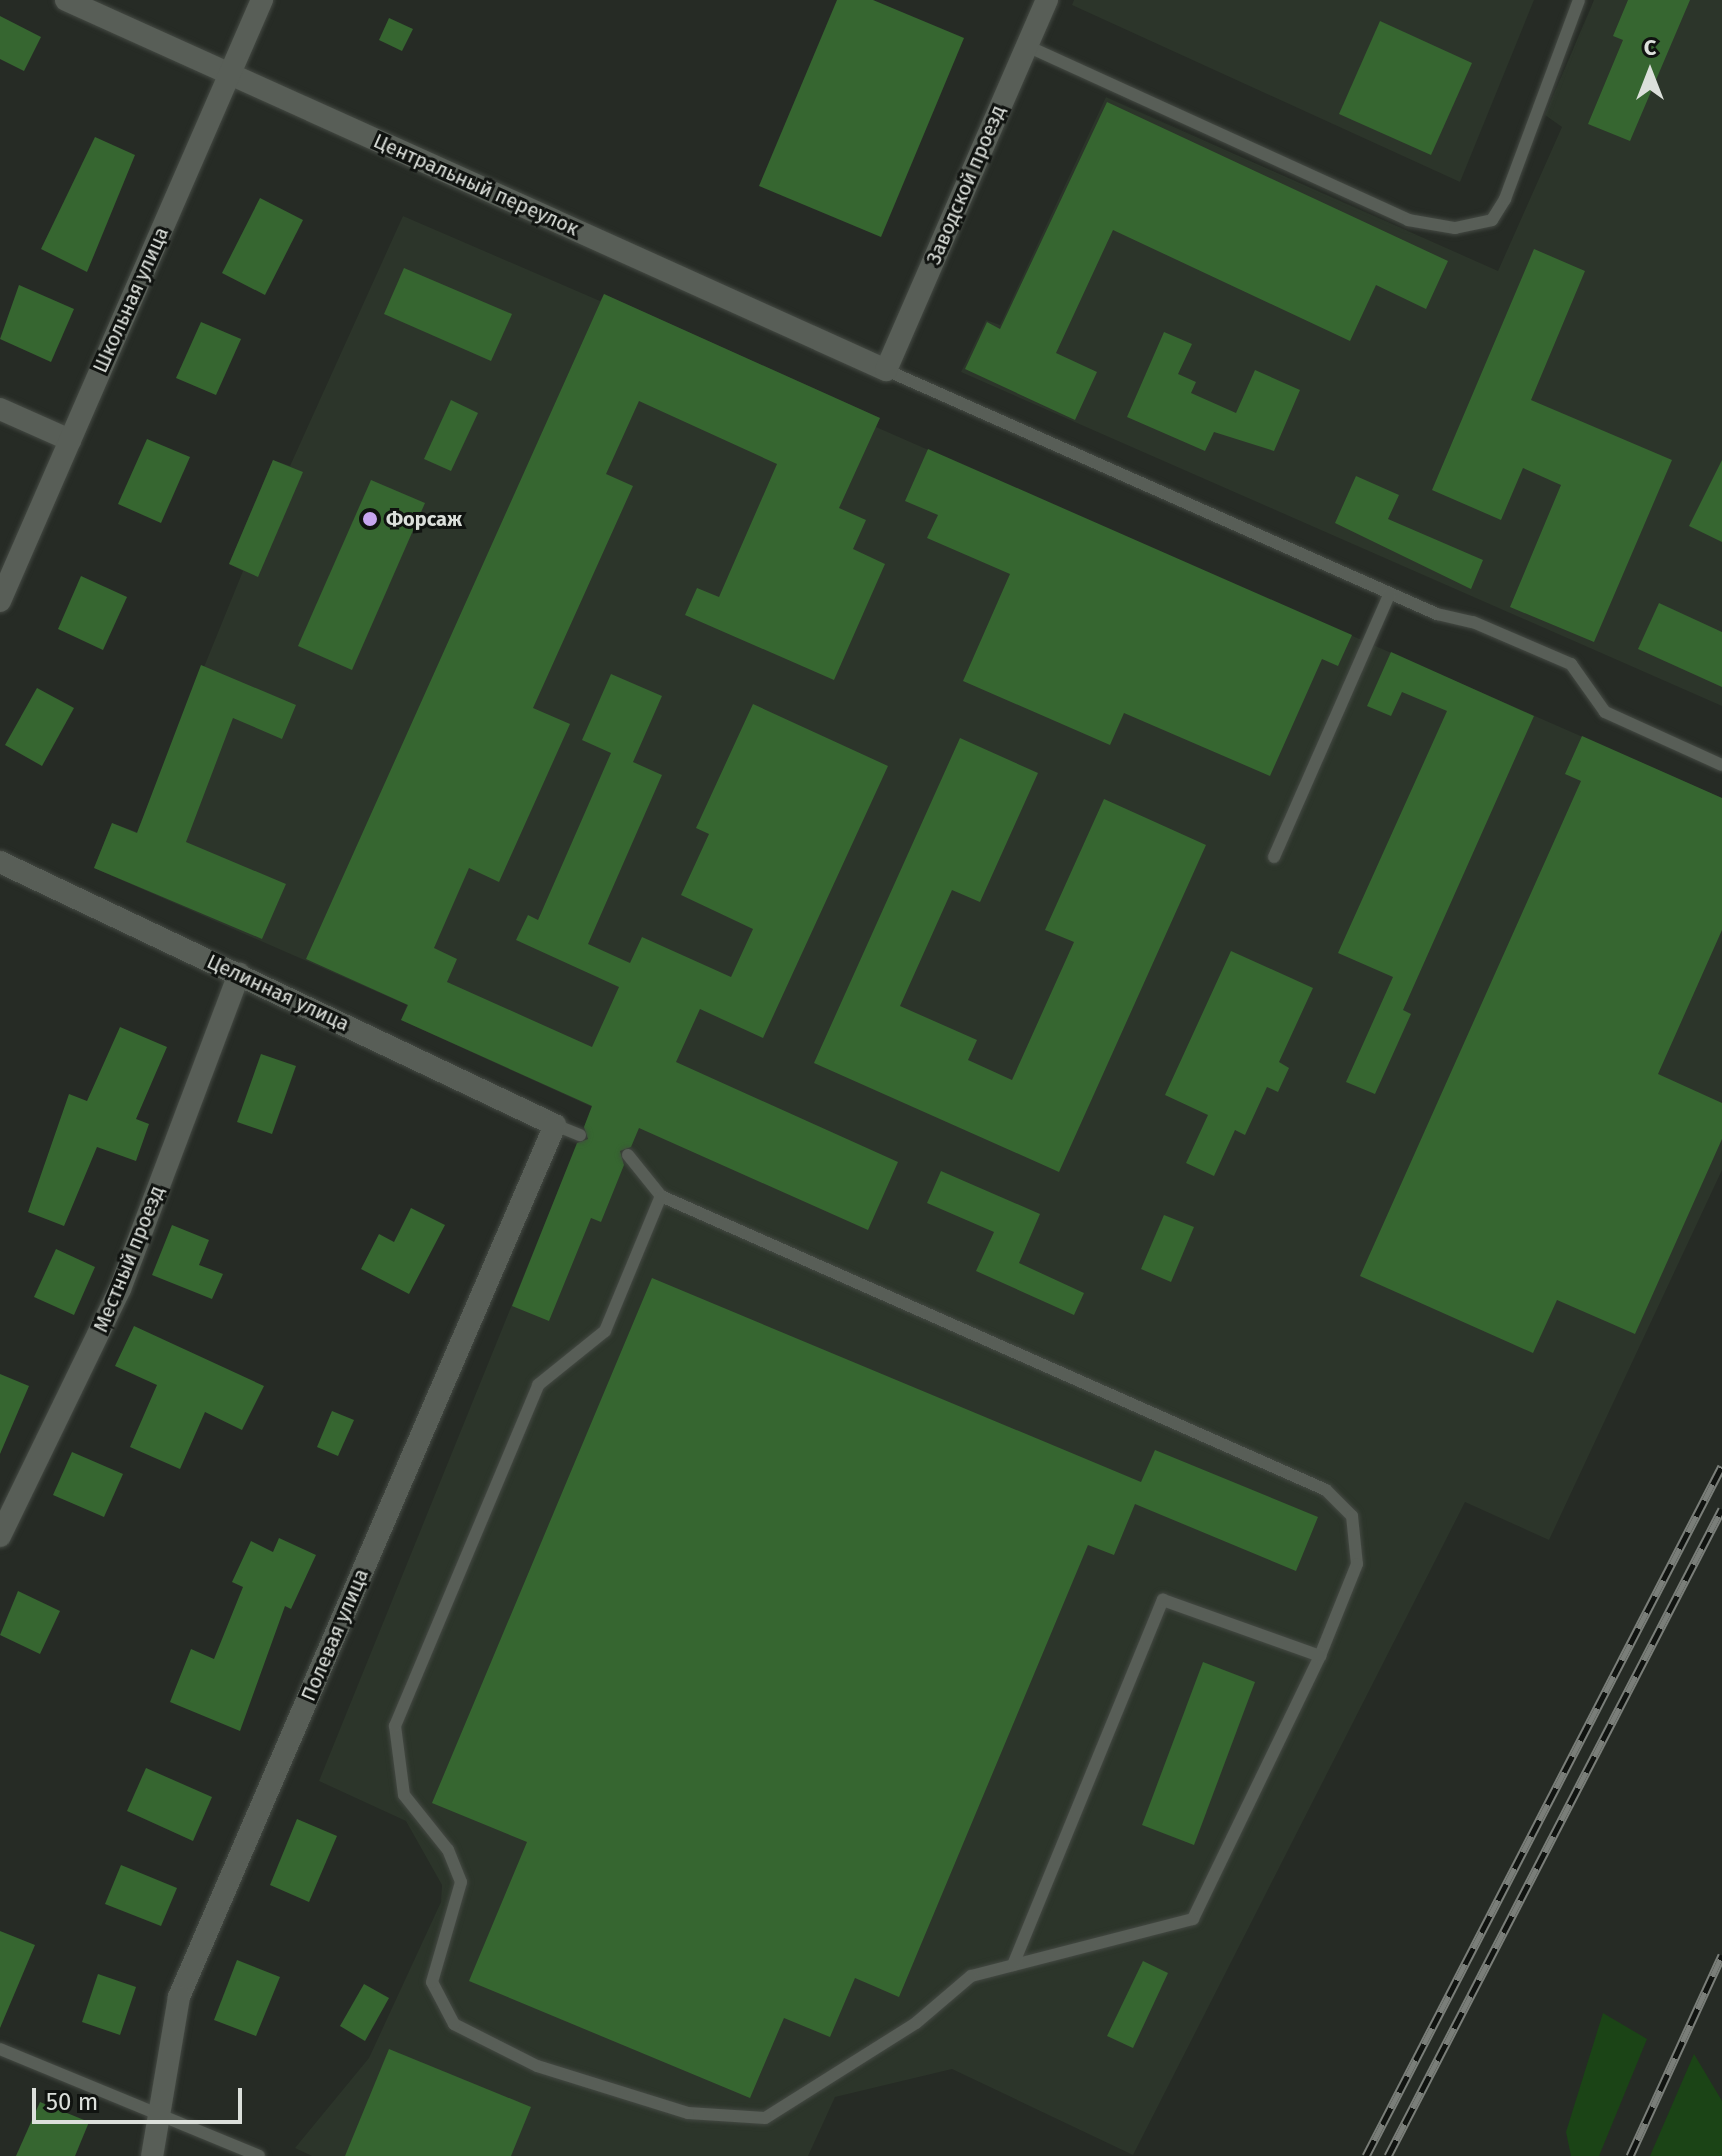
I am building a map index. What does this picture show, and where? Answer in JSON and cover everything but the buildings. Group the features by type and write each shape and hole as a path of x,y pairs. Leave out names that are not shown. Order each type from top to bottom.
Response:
{"street":[{"name":"Центральный переулок","path":"66,0 886,370"},
{"name":"Школьная улица","path":"0,601 262,0"},
{"name":"Заводской проезд","path":"886,370 1047,0"},
{"path":"0,409 70,440"},
{"name":"Целинная улица","path":"0,862 555,1125"},
{"name":"Местный проезд","path":"0,1536 120,1289 239,974"},
{"name":"Полевая улица","path":"152,2156 179,1997 555,1125"}],"lane":[{"path":"1027,46 1408,220 1455,228 1492,220 1505,199 1579,0"},
{"path":"886,370 1390,593 1571,664 1605,712 1722,765"},
{"path":"1274,857 1390,593"},
{"path":"555,1125 580,1135"},
{"path":"628,1155 661,1196 1326,1490 1352,1516 1357,1564 1320,1656 1193,1919 971,1976 916,2023 765,2118 688,2113 537,2066 454,2024 432,1982 461,1882 448,1850 404,1795 395,1726 538,1385 605,1331 661,1196"},
{"path":"1013,1965 1163,1600 1320,1656"},
{"path":"0,2049 259,2156"}],"shaded area":[{"path":"1074,0 1534,0 1460,182 1072,5"},
{"path":"1594,0 1722,0 1722,706 961,372 986,320 1000,325 1106,97 1498,271 1562,127 1545,115"},
{"path":"403,216 600,301 604,294 880,418 876,427 1722,798 1722,1170 1549,1540 1465,1502 1133,2155 952,2069 835,2097 808,2156 312,2156 295,2148 369,2058 441,1902 442,1885 406,1821 319,1781 592,1107 401,1020 407,1005 94,868 112,823 137,832 243,571 229,564 273,460 290,466"}],"green space":[{"path":"1603,2013 1647,2039 1599,2156 1571,2156 1566,2132"},
{"path":"1694,2054 1722,2101 1722,2156 1650,2156"}],"railway":[{"path":"1366,2156 1722,1466"},
{"path":"1388,2156 1722,1509"},
{"path":"1630,2156 1722,1955"}],"place":[{"name":"Форсаж","path":"370,519"}]}
